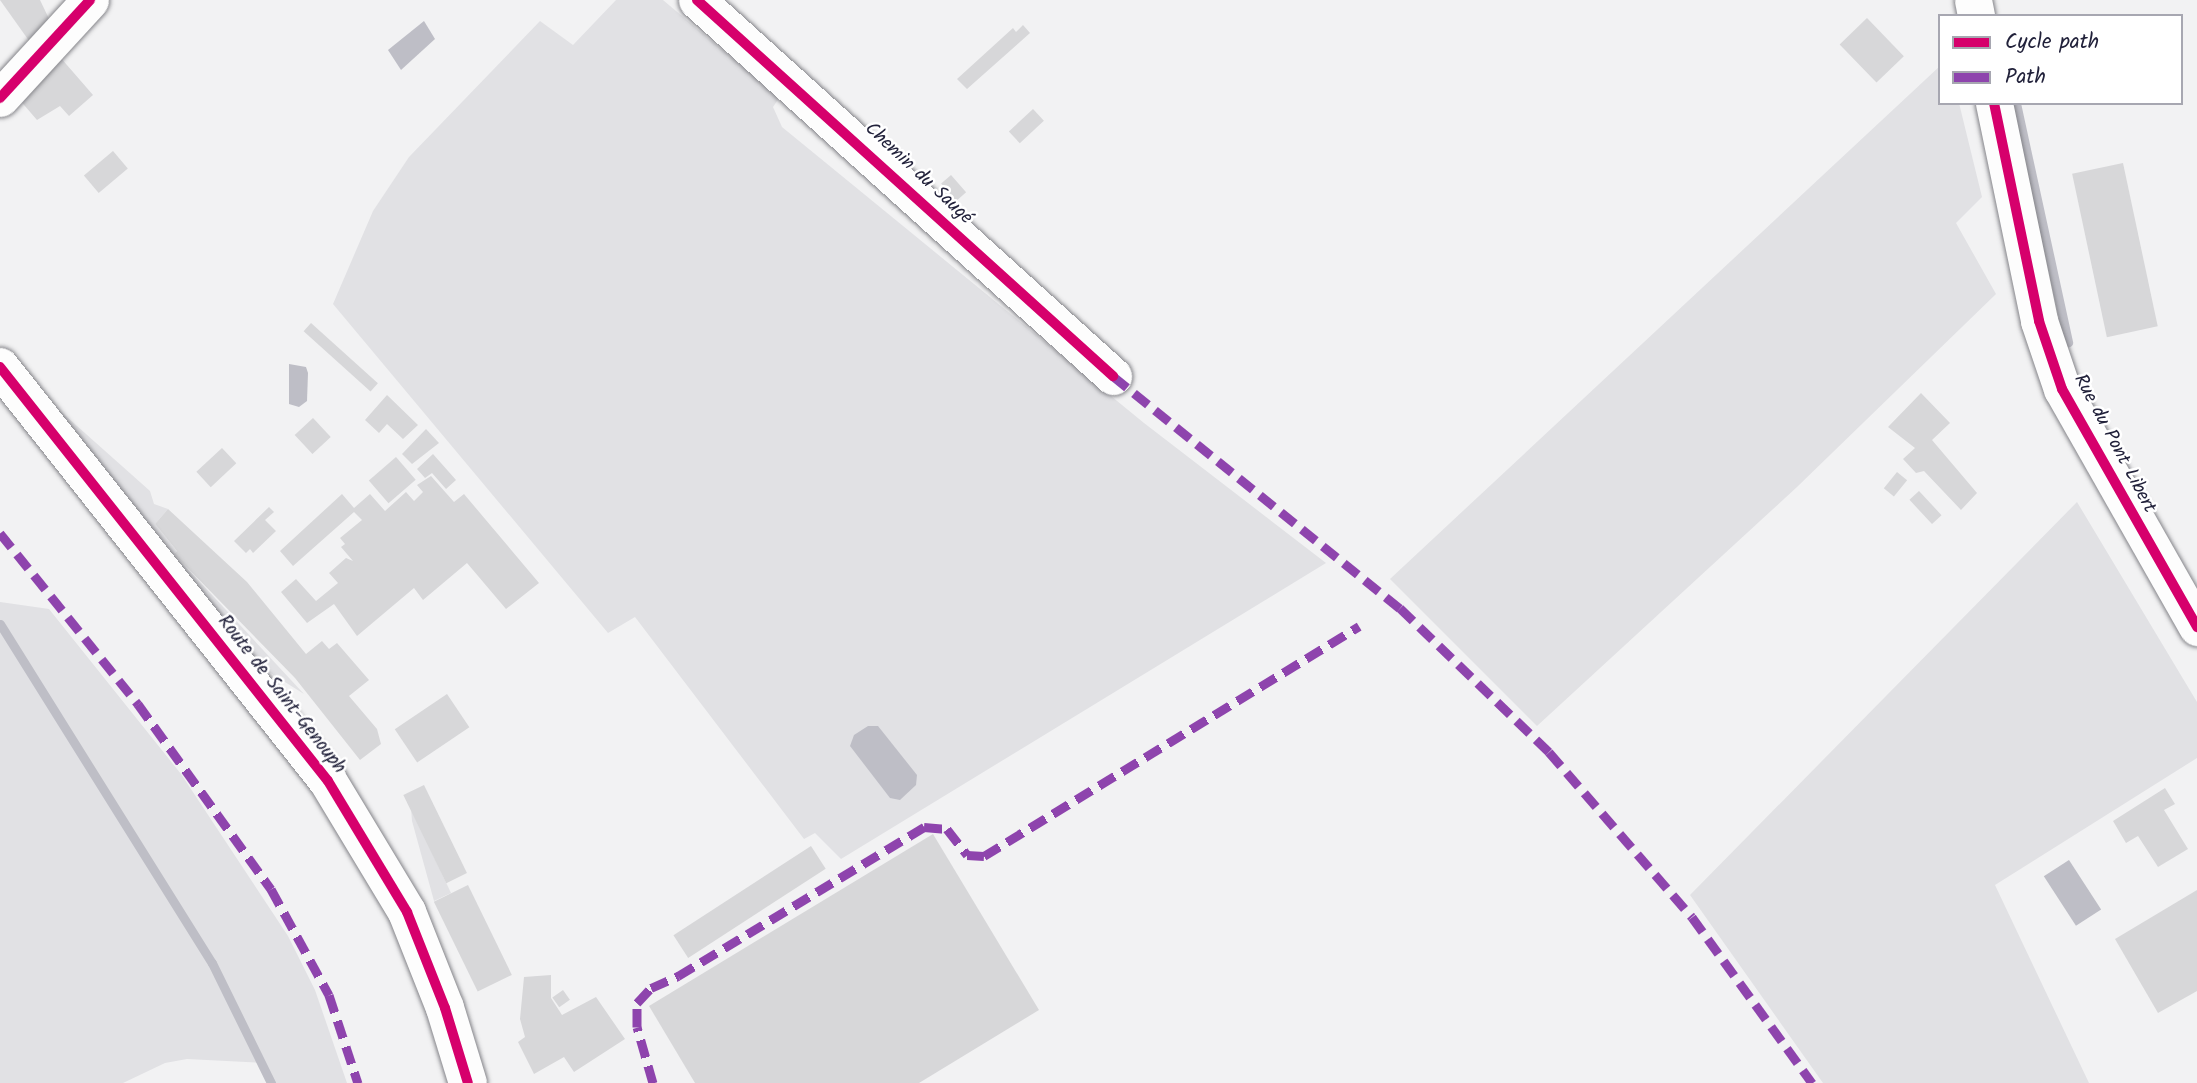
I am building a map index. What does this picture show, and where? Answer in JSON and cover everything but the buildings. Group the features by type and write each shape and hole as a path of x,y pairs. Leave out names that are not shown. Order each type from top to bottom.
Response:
{"street":[{"path":"0,98 90,0"},
{"name":"Chemin du Saugé","path":"696,0 1113,376"},
{"name":"Rue du Pont Libert","path":"1994,105 2039,321 2062,389 2197,626"},
{"name":"Route de Saint-Genouph","path":"0,367 328,781 407,912 445,1008 468,1083"}],"shaded area":[{"path":"616,0 663,0 779,98 773,107 782,127 1144,423 1326,563 841,859 815,833 804,839 635,617 608,633 333,304 373,211 409,157 540,21 573,45"},
{"path":"424,21 435,39 401,70 388,50"},
{"path":"1938,68 1938,105 1959,105 1982,197 1956,223 1996,294 1797,487 1537,726 1390,579"},
{"path":"289,364 306,367 308,373 307,401 299,407 289,404"},
{"path":"31,385 150,491 154,504 168,509 155,524 177,551 174,554 304,694 261,667"},
{"path":"2077,502 2197,702 2197,758 1995,885 2089,1083 1823,1083 1690,895"},
{"path":"0,602 49,609 181,774 288,936 315,990 347,1083 275,1083 265,1063 187,1059 165,1063 123,1083 0,1083"},
{"path":"868,726 878,726 917,775 916,785 900,800 890,798 850,746 854,735"},
{"path":"411,808 451,893 434,901 412,821"},
{"path":"2069,860 2101,909 2076,926 2044,876"}],"waterway":[{"path":"2016,105 2068,342"},
{"path":"0,624 212,963 271,1083"}],"marked path":[{"path":"1113,376 1400,608 1549,752 1692,917 1812,1083"},
{"path":"0,533 138,704 271,889 329,995 358,1083"},
{"path":"653,1083 637,1027 637,1003 651,988 678,976 924,827 947,829 967,855 984,856 1359,626"}],"cycle path":[{"path":"0,98 90,0"},
{"path":"697,0 1113,376"},
{"path":"1994,105 2039,321 2062,389 2197,627"},
{"path":"0,367 328,781 407,912 445,1008 468,1083"}]}
